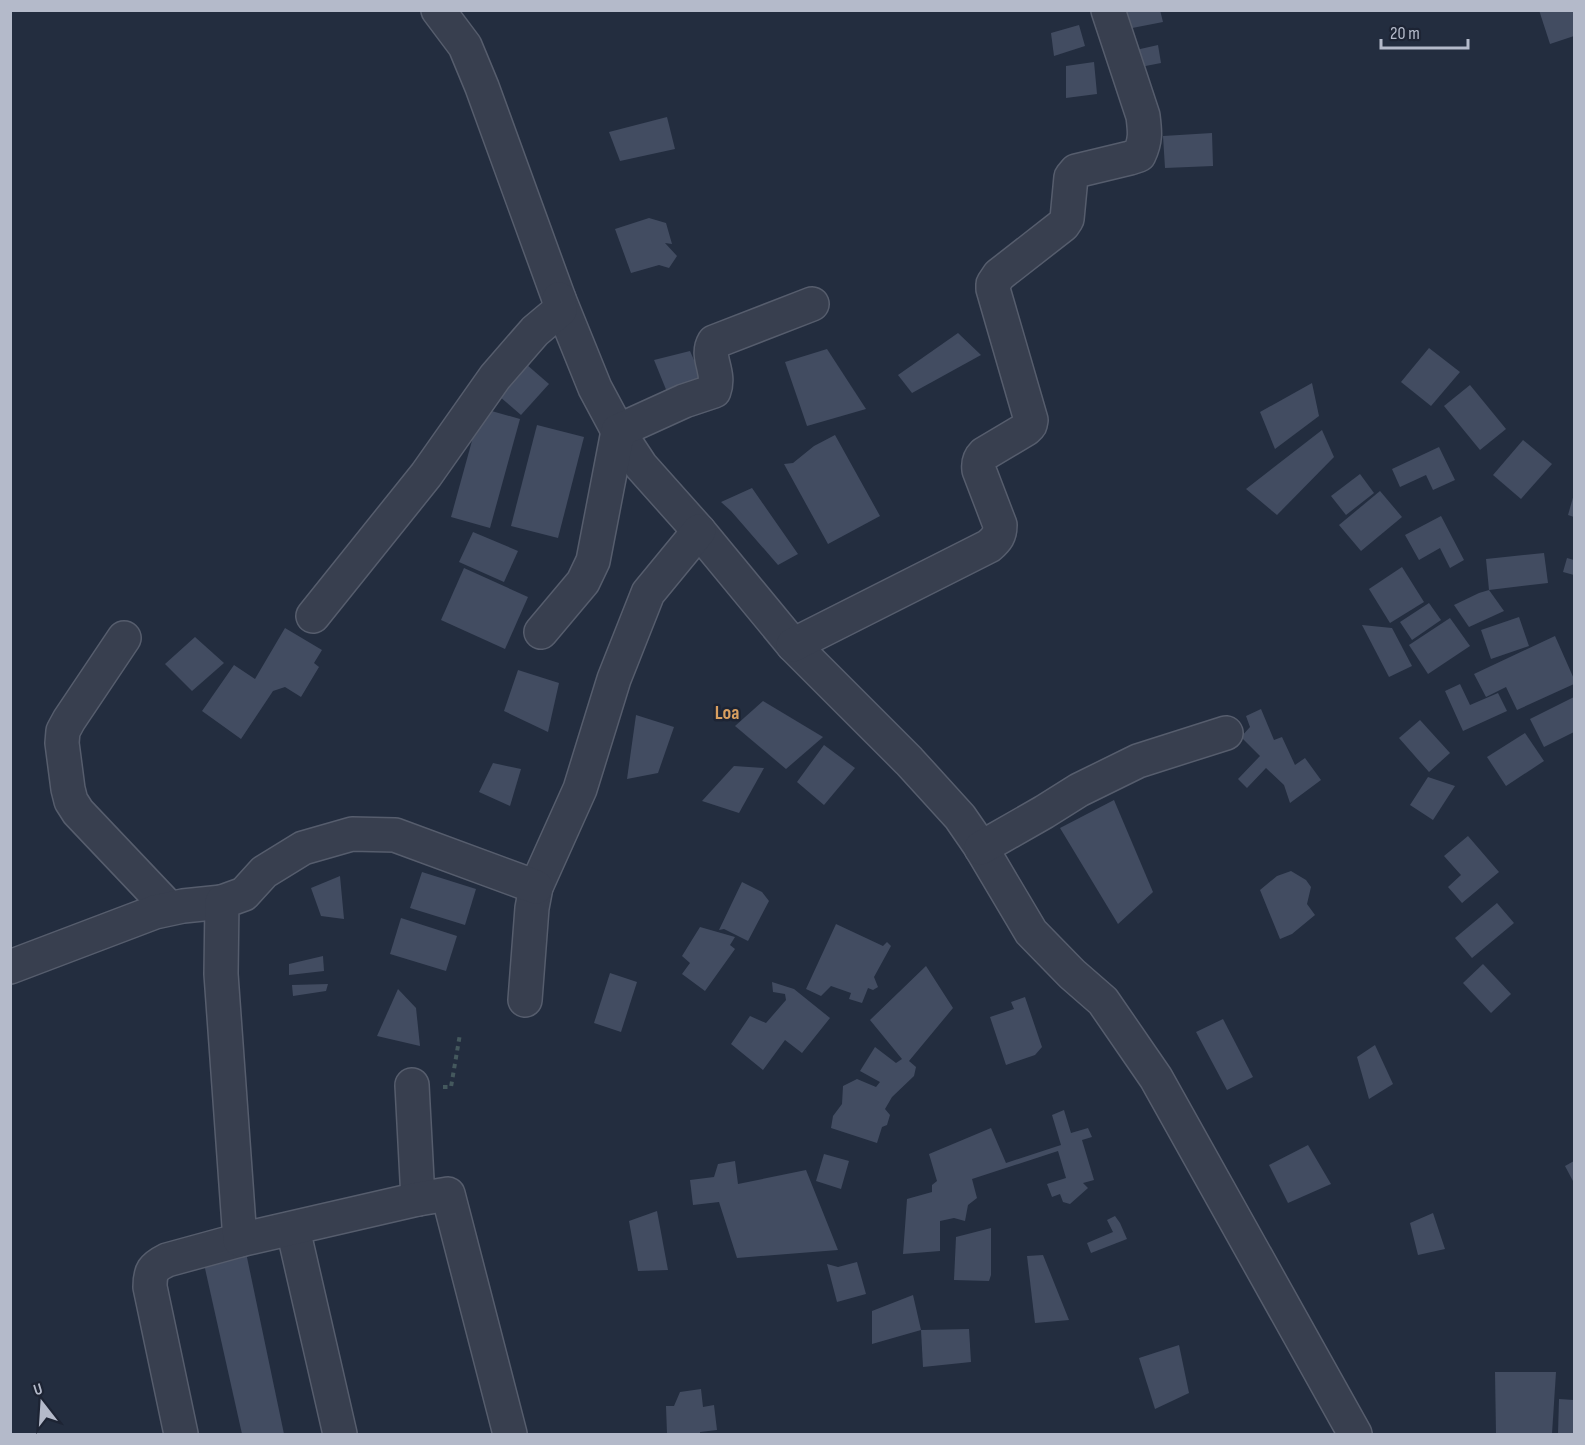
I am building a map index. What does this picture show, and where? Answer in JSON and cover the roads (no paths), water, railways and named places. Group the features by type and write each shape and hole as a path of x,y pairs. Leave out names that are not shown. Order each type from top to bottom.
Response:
{"street":[{"path":"438,10 465,46 559,298 595,388 618,431 641,466 699,531 793,645 909,761 960,817 981,848 1030,932 1103,1001 1156,1078 1355,1434"},
{"path":"793,645 989,546 1000,533 1000,525 978,463 984,454 1026,429 1031,420 993,284 999,275 1063,225 1066,219 1071,177 1076,171 1139,155 1144,143 1143,116 1108,10"},
{"path":"313,615 426,475 495,377 535,331 560,310 559,298"},
{"path":"618,431 684,401 714,391 717,374 710,354 710,347 714,342 812,304"},
{"path":"541,632 583,582 593,561 618,431"},
{"path":"525,1000 532,908 536,887 580,789 614,679 648,593 699,531"},
{"path":"124,638 63,731 62,742 68,789 71,801 78,812 169,908"},
{"path":"981,848 1079,790 1138,761 1226,734"},
{"path":"10,967 169,908 222,902 244,894 264,872 303,848 352,834 394,835 536,887"},
{"path":"222,902 221,974 240,1240"},
{"path":"412,1085 418,1199"},
{"path":"181,1434 150,1287 150,1275 156,1265 240,1240 448,1194 510,1434"},
{"path":"293,1229 340,1434"}],"district":[{"name":"Loa","path":"727,713"}]}
